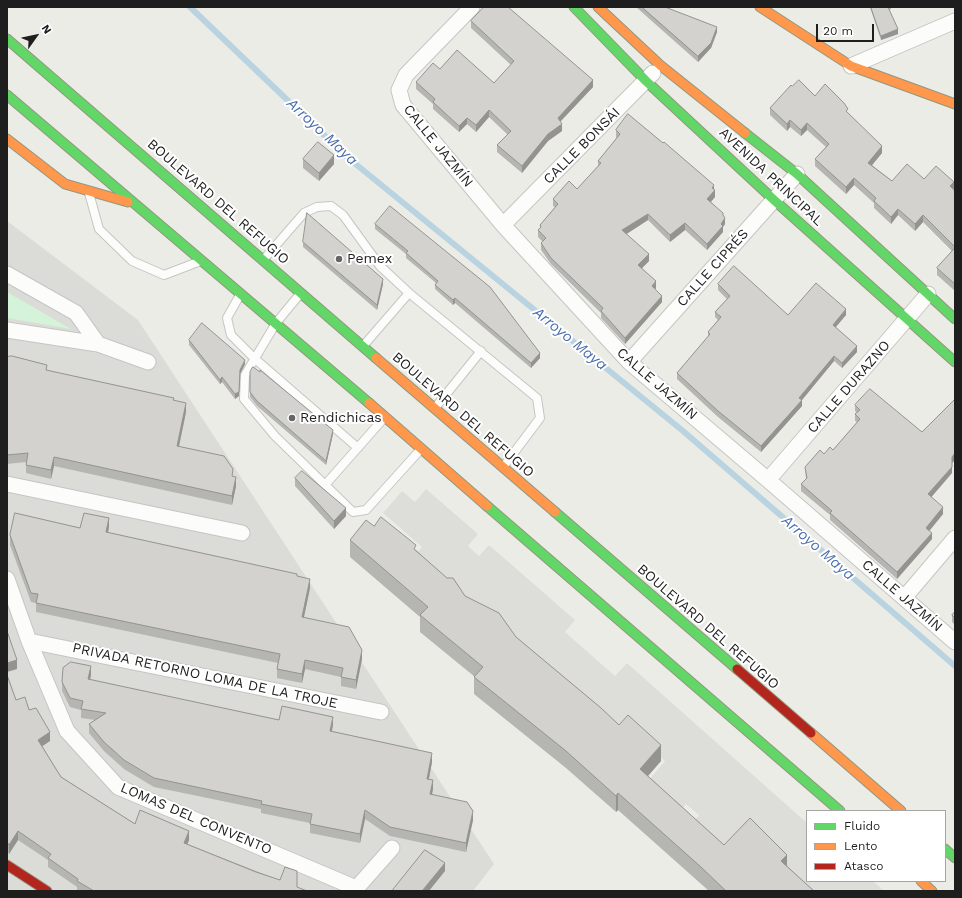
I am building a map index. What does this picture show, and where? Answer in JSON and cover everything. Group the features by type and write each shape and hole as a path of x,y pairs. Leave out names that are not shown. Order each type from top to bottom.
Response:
{"main road":[{"name":"AVENIDA PRINCIPAL","path":"574,7 646,81 774,200 955,362"},
{"name":"AVENIDA PRINCIPAL","path":"598,7 660,65 797,174 955,319"},
{"path":"760,7 851,66 955,104"},
{"name":"BOULEVARD DEL REFUGIO","path":"7,39 900,810"},
{"path":"7,95 276,323 839,810"},
{"path":"7,139 65,184 135,204"},
{"path":"946,850 955,858"},
{"path":"7,865 47,891"},
{"path":"922,882 932,891"}],"street":[{"name":"CALLE JAZMÍN","path":"472,7 406,75 399,90 403,105 503,226 629,362 955,642"},
{"path":"851,66 955,21"},
{"name":"CALLE BONSÁI","path":"503,226 660,65"},
{"name":"CALLE CIPRÉS","path":"629,362 797,174"},
{"path":"7,274 76,312 98,344"},
{"name":"CALLE DURAZNO","path":"768,480 928,294"},
{"path":"7,330 98,344 148,362"},
{"path":"7,484 242,533"},
{"path":"904,598 955,538"},
{"name":"LOMAS DEL CONVENTO","path":"7,579 29,641 68,731 118,787 355,889"},
{"name":"PRIVADA RETORNO LOMA DE LA TROJE","path":"29,641 381,712"},
{"path":"355,889 392,848"}],"lane":[{"path":"88,191 99,229 132,261 164,275 202,261"},
{"path":"264,260 304,213 317,207 331,206 343,215 380,266 409,293 537,398 540,418 502,468"},
{"path":"240,293 227,318 231,334 254,358 358,448"},
{"path":"301,293 276,323 254,358 245,375 244,398 276,436 353,512 366,510 421,448"},
{"path":"363,346 409,293"},
{"path":"436,408 481,351"},
{"path":"325,485 385,417"}],"shaded area":[{"path":"7,221 138,320 494,864 473,891 7,891"},
{"path":"426,489 478,534 468,546 479,556 489,545 575,620 565,632 615,676 627,663 806,822 806,882 874,882 884,891 810,891 724,862 689,827 699,815 686,804 677,815 644,786 665,761 625,725 618,733 415,555 422,547 383,513 402,491 415,502"}],"green space":[{"path":"7,292 71,329 7,318"}],"building":[{"path":"484,7 508,7 593,80 558,118 562,124 548,134 522,166 497,145 511,131 489,110 476,125 467,118 459,126 433,102 435,99 416,82 433,63 440,69 457,50 494,83 514,61 471,21"},
{"path":"642,7 665,7 717,27 711,43 698,56"},
{"path":"871,7 888,7 898,29 881,36"},
{"path":"799,80 815,96 825,84 844,103 848,109 846,111 882,146 868,163 892,181 907,164 924,179 936,166 954,182 950,186 955,191 955,247 923,215 915,224 898,209 891,217 874,201 876,198 854,178 846,187 815,159 829,144 807,123 801,130 790,120 787,124 770,108 791,85 792,86"},
{"path":"628,114 663,143 664,142 714,185 712,188 715,190 707,199 723,213 725,218 721,224 723,226 707,244 685,223 670,235 648,214 622,230 649,254 638,265 656,281 652,286 662,296 625,338 601,311 603,308 551,258 541,243 546,238 538,230 541,227 540,225 558,204 553,199 569,181 577,189 601,163 598,161 620,134 616,130"},
{"path":"318,142 334,155 319,173 303,159"},
{"path":"390,206 490,287 540,353 531,363 455,298 453,300 435,285 438,281 406,253 408,251 375,224"},
{"path":"307,213 383,279 377,305 303,242"},
{"path":"955,248 955,284 937,268"},
{"path":"734,266 788,315 816,283 846,309 833,325 857,346 842,363 834,356 799,398 802,400 761,446 718,411 677,373 710,334 708,332 721,317 715,312 730,296 718,284"},
{"path":"202,323 245,360 240,370 239,392 235,394 222,377 220,380 189,340"},
{"path":"12,356 47,365 46,370 174,398 173,400 186,403 177,446 224,456 233,469 232,476 236,477 232,496 54,457 51,470 26,465 28,453 7,455 7,357"},
{"name":"Rendichicas","path":"253,367 260,372 260,370 333,430 326,461 257,401 250,392 250,372"},
{"path":"870,389 922,432 954,400 955,401 955,453 952,457 952,467 928,494 943,507 926,528 932,533 897,572 830,513 832,511 801,484 807,478 805,467 820,450 824,454 830,447 833,450 860,419 855,414 860,410 855,405"},
{"path":"302,471 346,508 334,521 295,478"},
{"path":"15,513 80,528 84,513 109,518 106,532 297,574 297,576 310,579 302,617 349,627 362,650 356,680 341,677 343,668 305,660 302,674 277,669 280,654 36,603 38,594 31,593 10,535"},
{"path":"381,517 416,545 414,549 447,578 453,578 465,596 499,613 516,637 601,708 619,725 628,715 661,745 640,769 724,845 750,818 787,855 781,861 814,891 726,891 618,793 616,796 566,751 474,677 483,667 420,615 428,607 350,540 366,520 374,526"},
{"path":"7,631 17,660 7,663"},
{"path":"71,662 91,666 88,679 279,720 282,706 333,717 330,731 432,753 427,779 433,780 430,794 467,802 473,811 466,843 390,827 365,810 360,834 310,824 312,814 261,804 262,801 154,778 124,760 104,742 89,724 106,713 81,709 83,701 70,698 62,682 63,668"},
{"path":"7,675 16,700 25,697 29,710 36,708 50,732 38,740 61,777 135,824 140,810 189,831 184,843 256,872 280,880 285,867 297,871 297,887 307,891 94,891 77,881 78,879 48,858 51,854 18,831 9,845 7,842"},
{"path":"425,850 445,863 422,891 392,891"}],"waterway":[{"name":"Arroyo Maya","path":"190,7 347,157 683,431 955,666"}],"traffic: fast":[{"path":"574,7 646,81 774,200 955,362"},
{"path":"7,39 376,358"},
{"path":"7,95 369,403"},
{"path":"745,133 797,174 955,319"},
{"path":"487,506 839,810"},
{"path":"555,512 737,669"},
{"path":"946,850 955,858"}],"traffic: slow":[{"path":"598,7 660,65 745,133"},
{"path":"760,7 851,66 955,104"},
{"path":"7,139 65,184 128,202"},
{"path":"376,358 555,512"},
{"path":"369,403 487,506"},
{"path":"811,733 900,810"},
{"path":"922,882 932,891"}],"traffic: jam":[{"path":"737,669 811,733"},
{"path":"7,865 47,891"}],"place":[{"name":"Pemex","path":"339,259"},
{"name":"Rendichicas","path":"292,418"}]}
